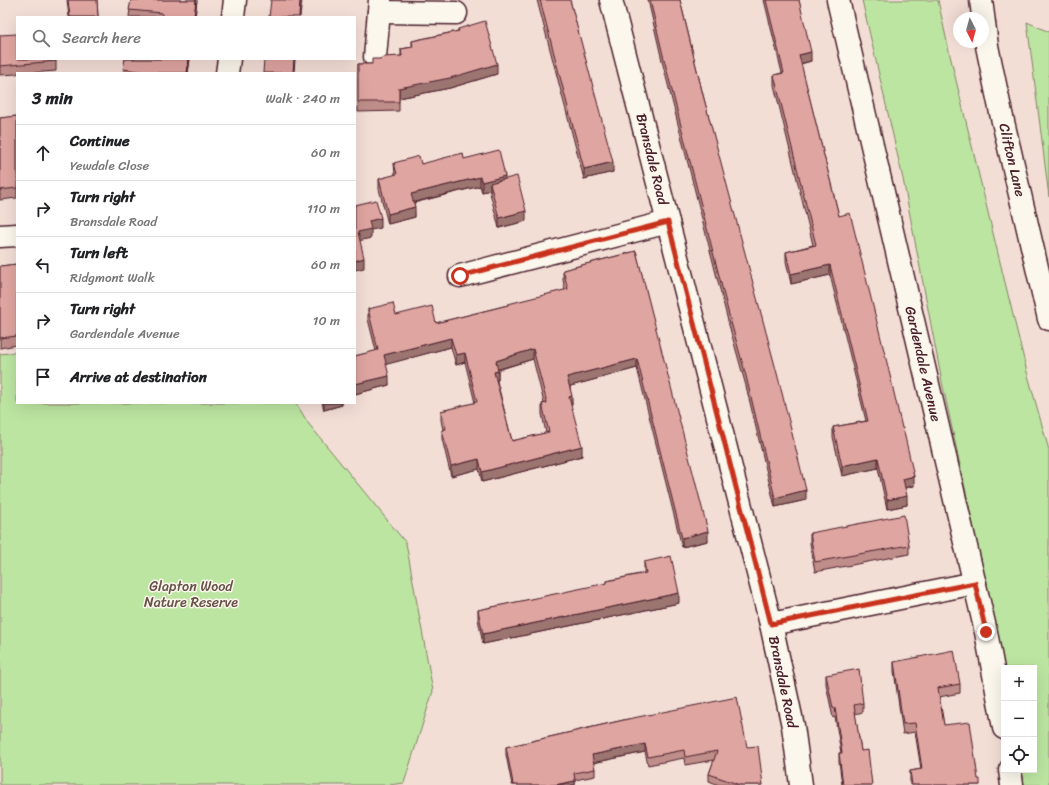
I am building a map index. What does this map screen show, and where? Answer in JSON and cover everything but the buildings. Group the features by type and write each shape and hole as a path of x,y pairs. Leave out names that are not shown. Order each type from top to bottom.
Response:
{"street":[{"path":"233,16 235,0"},
{"name":"Bransdale Road","path":"611,0 771,624 793,726 801,785"},
{"name":"Gardendale Avenue","path":"838,0 975,583 1001,712"},
{"name":"Clifton Lane","path":"981,0 987,46 1001,112 1049,319"},
{"path":"375,57 380,6 456,13"},
{"path":"227,72 229,60"},
{"path":"460,276 668,222"},
{"path":"0,236 16,235"},
{"path":"771,624 975,583"},
{"path":"1010,773 1012,785"}],"green space":[{"path":"862,0 938,0 948,47 1027,372 1049,450 1049,785 1024,785 1022,773 1037,773 1037,665 1003,665 942,382 903,179"},
{"path":"1027,22 1049,32 1049,197"},
{"name":"Glapton Wood Nature Reserve","path":"16,352 16,404 297,404 308,423 406,543 433,691 404,783 389,785 0,785 0,354"}],"route":[{"path":"460,276 668,222 771,624 975,583 986,632"}]}
